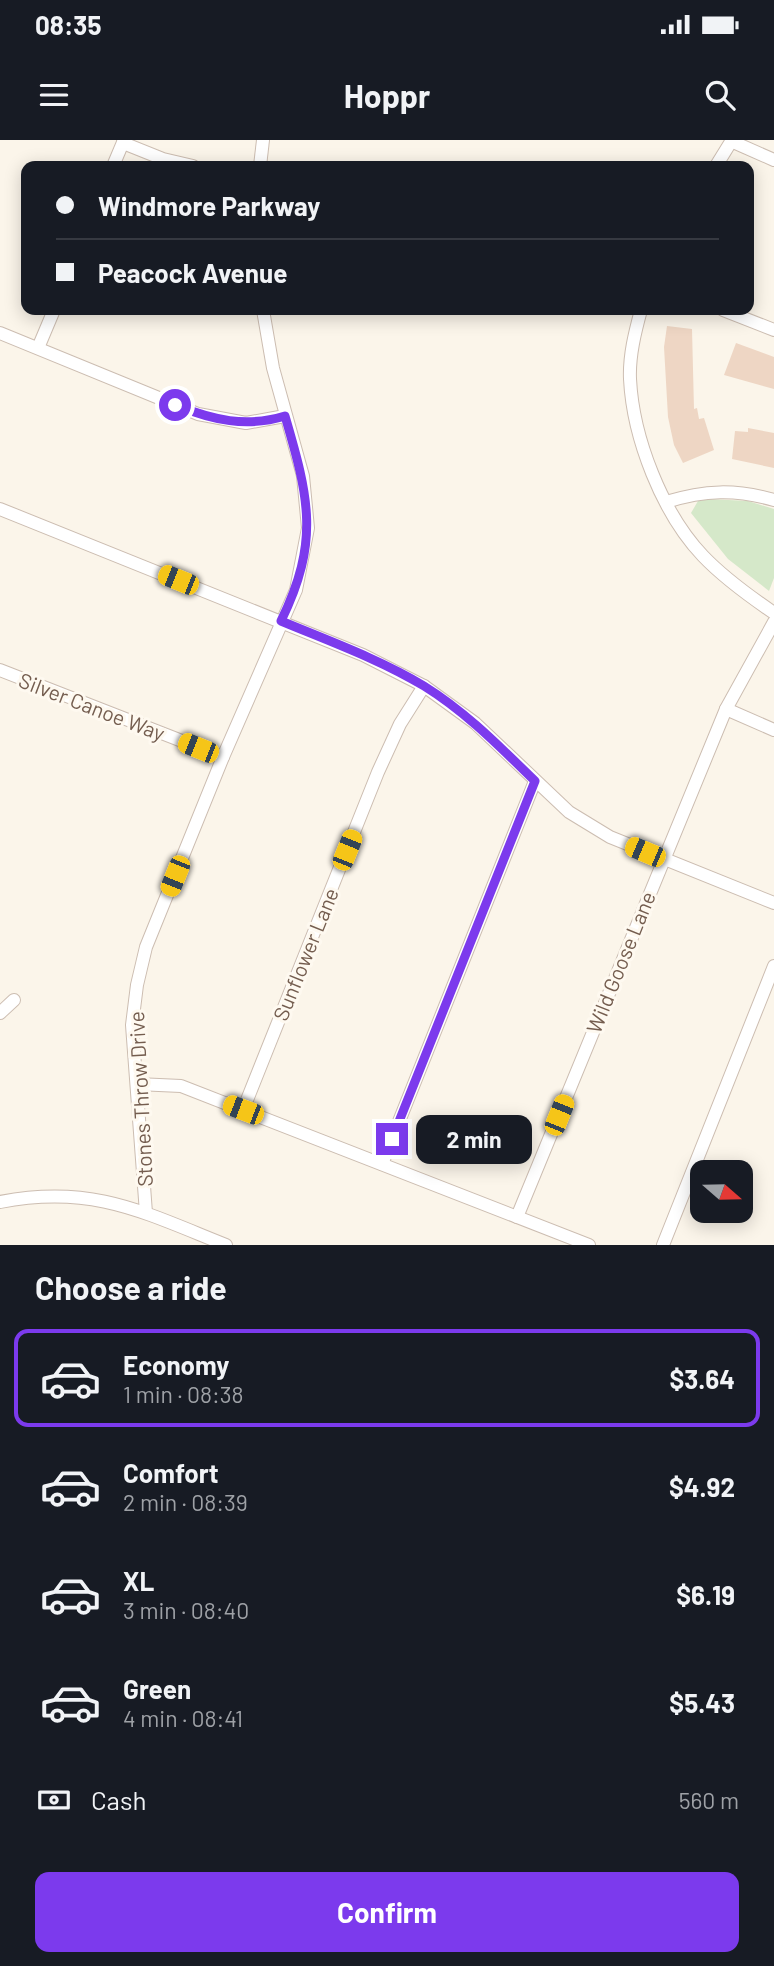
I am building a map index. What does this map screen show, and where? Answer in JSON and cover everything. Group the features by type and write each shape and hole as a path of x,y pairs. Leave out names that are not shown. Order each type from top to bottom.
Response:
{"street":[{"path":"261,161 263,140"},
{"path":"115,161 124,141 172,161"},
{"path":"719,161 731,141 774,160"},
{"path":"37,348 52,315"},
{"name":"Stones Throw Drive","path":"146,1213 132,1025 136,985 146,947 223,757 296,590 309,528 303,476 285,416 264,315"},
{"path":"640,315 630,377 635,420 649,463 666,502 701,555 741,590 774,613"},
{"path":"736,315 774,330"},
{"path":"0,333 219,420 246,424 285,416"},
{"path":"666,502 715,490 742,491 774,500"},
{"path":"0,509 363,655 424,686 475,723 569,812 610,837 774,903"},
{"name":"Wild Goose Lane","path":"517,1217 726,709 774,622"},
{"name":"Silver Canoe Way","path":"0,670 223,757"},
{"name":"Sunflower Lane","path":"243,1110 378,772 400,724 424,686"},
{"path":"726,709 774,730"},
{"path":"382,1164 535,781"},
{"path":"663,1245 774,966"},
{"path":"0,1013 14,1000"},
{"path":"136,1084 181,1086 589,1245"},
{"path":"0,1202 36,1195 77,1195 115,1201 226,1245"}],"green space":[{"path":"698,501 748,501 774,509 774,578 769,591 728,559 691,513"}],"building":[{"path":"667,326 692,329 694,409 697,408 699,419 704,418 714,450 683,463 674,445 668,417 664,347"},
{"path":"736,343 774,357 774,389 724,375"},
{"path":"748,428 774,433 774,468 732,459 735,431 748,432"}],"route":[{"path":"175,405 219,420 246,424 285,416 303,476 309,528 296,590 281,621 363,655 424,686 475,723 535,781 392,1139"}]}
